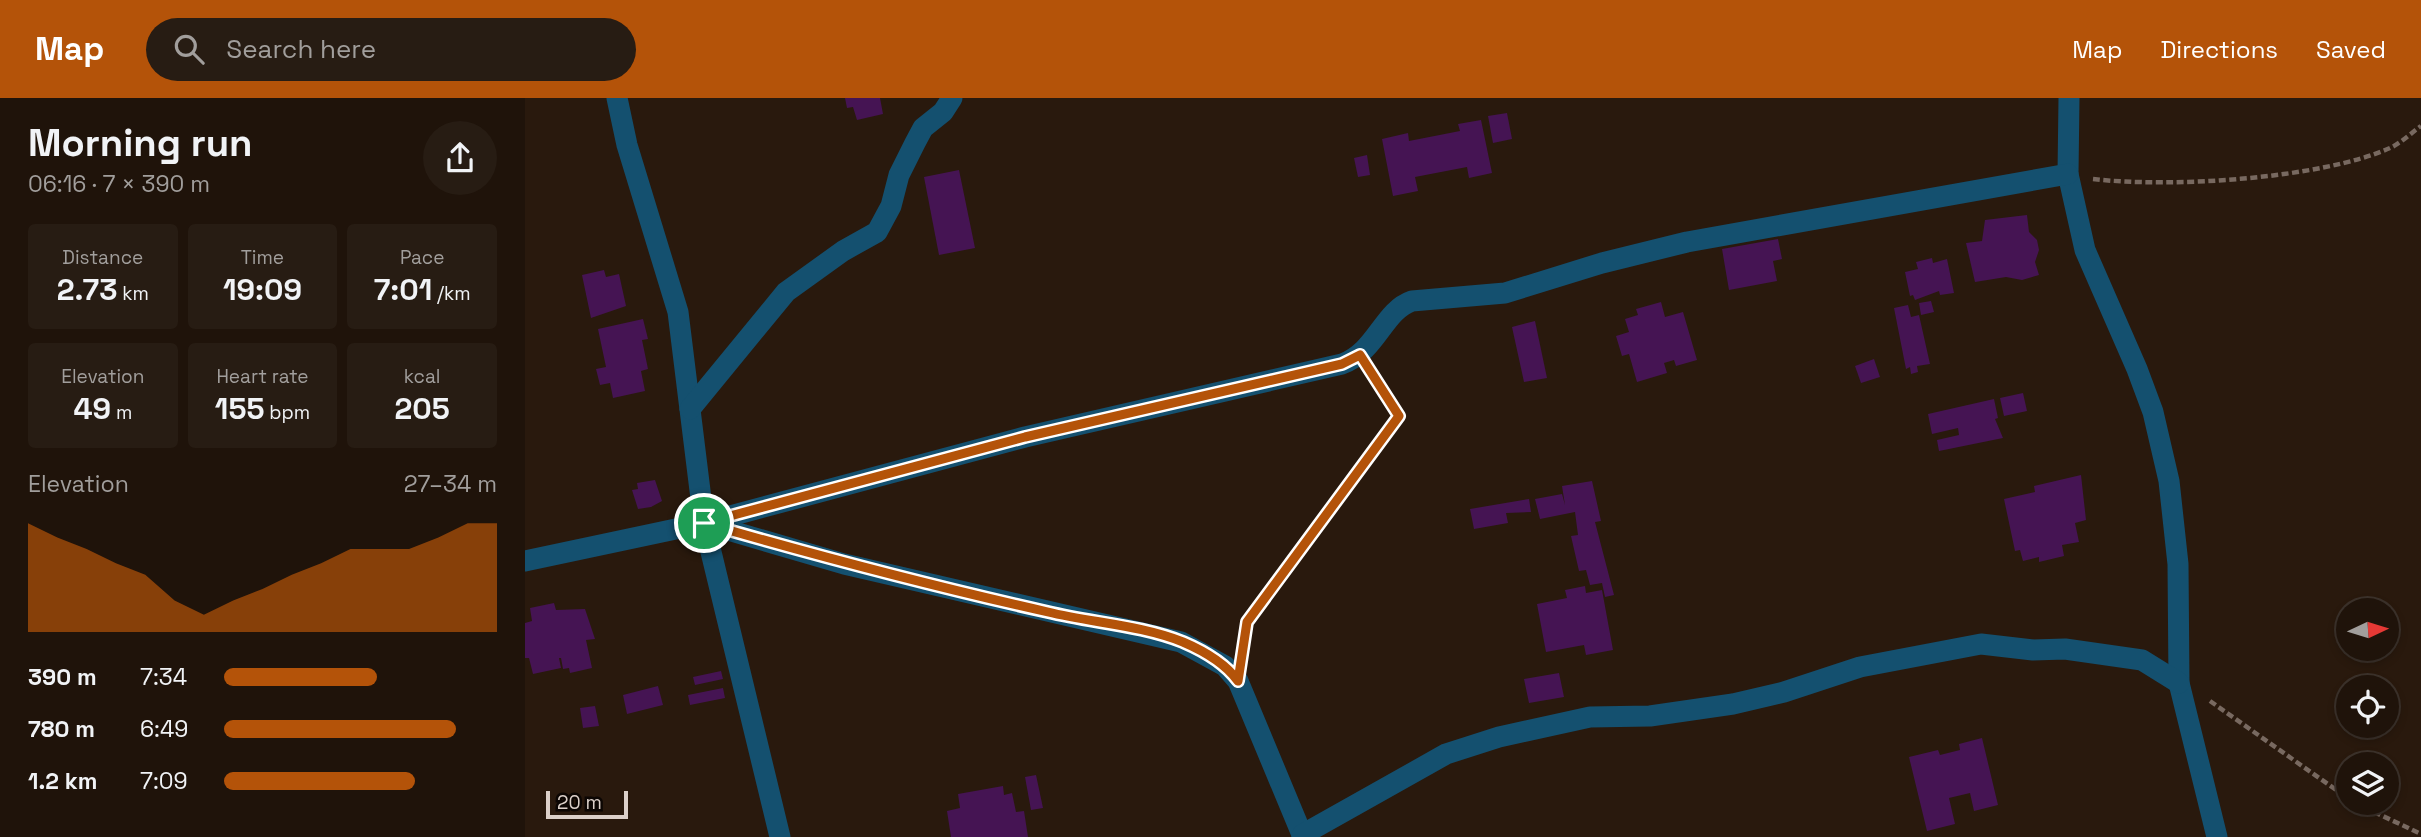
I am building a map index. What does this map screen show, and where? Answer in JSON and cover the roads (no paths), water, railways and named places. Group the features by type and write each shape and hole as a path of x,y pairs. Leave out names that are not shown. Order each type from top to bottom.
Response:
{"street":[{"path":"617,98 631,157 678,312 704,523 780,837"},
{"path":"690,410 786,292 843,251 877,232 891,206 899,175 923,128 943,112 952,98"},
{"path":"2069,98 2068,174 2085,250 2137,369 2163,454 2177,552 2179,683 2217,837"},
{"path":"525,561 704,523 1025,437 1342,364 1360,355 1399,307 1412,300 1505,293 1602,263 1687,242 2068,174"},
{"path":"704,523 844,564 1049,613 1151,632 1195,648 1225,666 1238,681 1302,836 1445,754 1499,737 1590,717 1650,716 1733,704 1784,692 1860,667 1981,644 2033,650 2065,649 2142,660 2179,683"}]}
